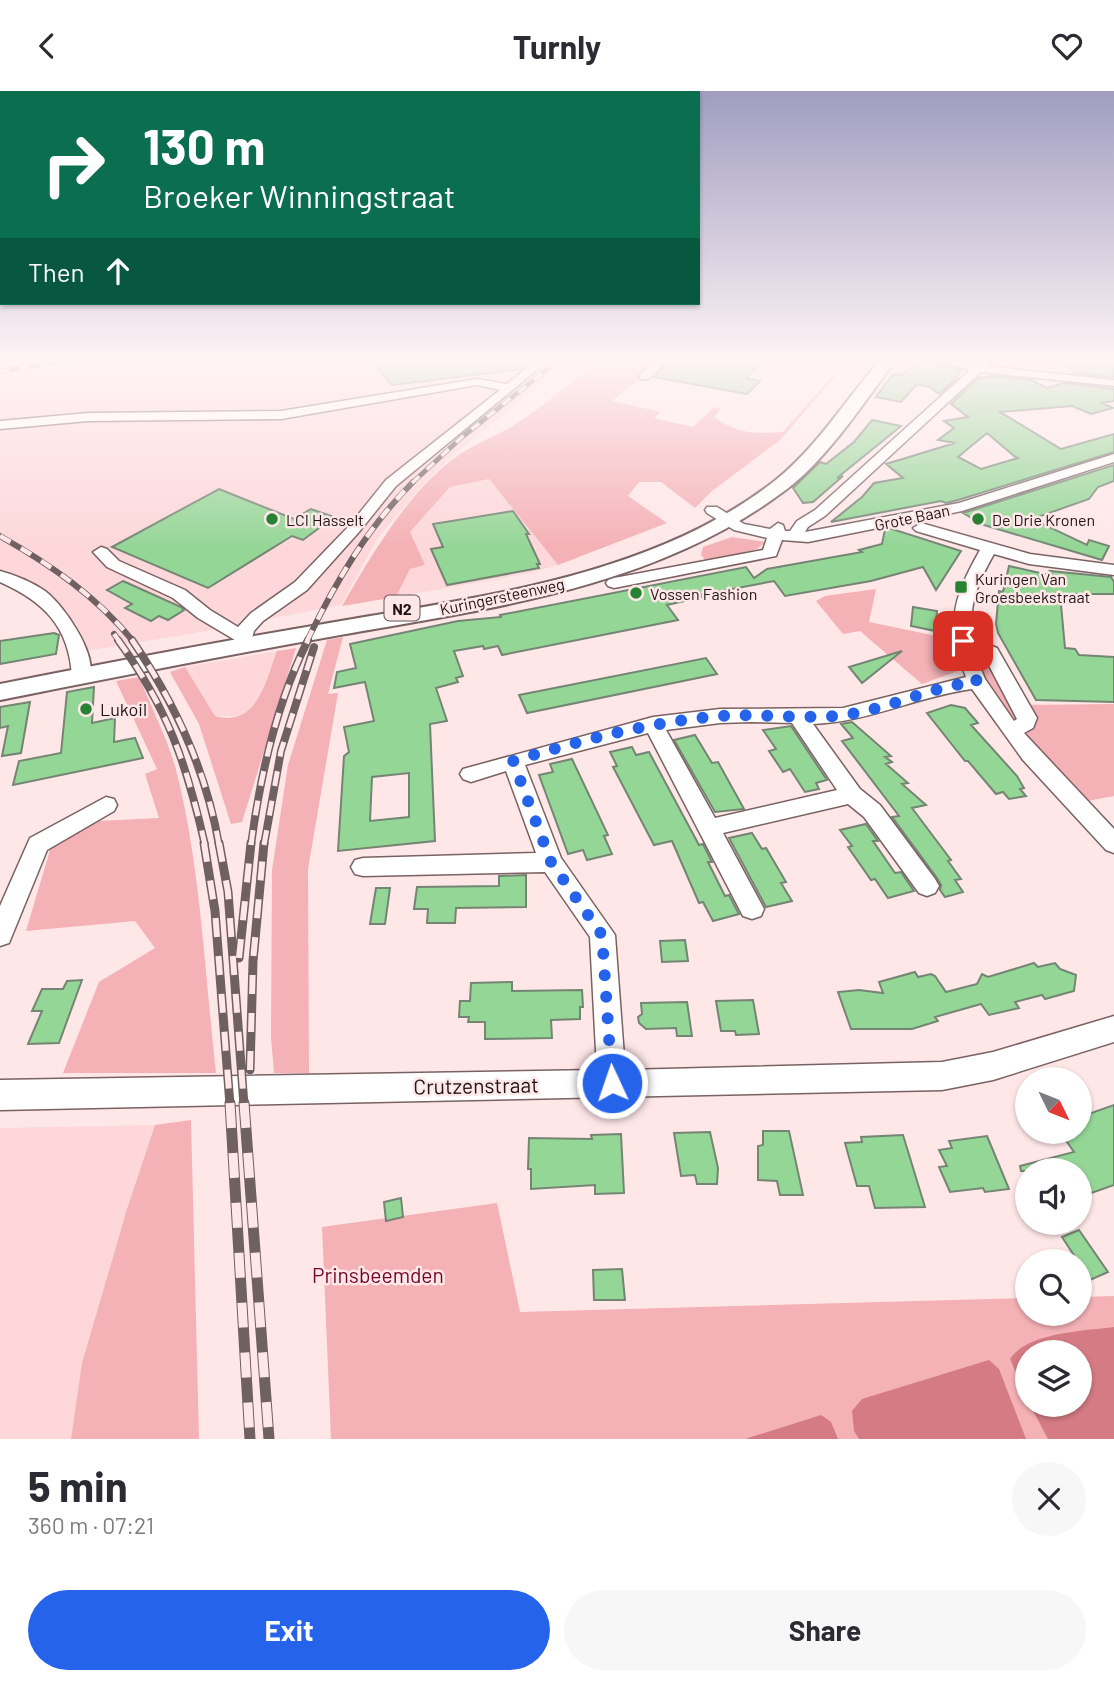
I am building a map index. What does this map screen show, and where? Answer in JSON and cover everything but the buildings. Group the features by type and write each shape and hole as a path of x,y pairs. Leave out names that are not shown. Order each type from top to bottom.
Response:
{"main road":[{"name":"Kuringersteenweg","path":"725,515 818,422"},
{"name":"Kuringersteenweg","path":"0,692 81,672 437,602 552,575 613,556 725,515 782,484 817,451 840,422"},
{"name":"Kuringersteenweg","path":"0,682 81,672"}],"street":[{"path":"0,425 34,422"},
{"path":"101,552 113,564 179,594 243,641 257,617 301,586 354,529 390,483 467,422"},
{"path":"796,534 802,524 820,513 920,422"},
{"name":"Grote Baan","path":"725,515 739,527 796,534 829,534 962,507 1112,460"},
{"path":"936,513 986,538 989,548 966,593 962,617 963,641 977,682 1011,731 1114,844"},
{"path":"921,528 1048,563 1114,570"},
{"path":"770,552 777,531"},
{"path":"614,583 770,552 867,537"},
{"path":"0,576 41,596 71,633 81,672"},
{"path":"963,641 991,652 1002,669 1027,718 1026,723 1011,731"},
{"path":"471,774 586,739 653,724 721,716 840,715 871,710 949,684 977,682"},
{"path":"797,715 852,795 872,811 927,886"},
{"path":"653,724 752,909"},
{"path":"513,761 551,862 602,935 612,1083"},
{"path":"709,828 852,795"},
{"path":"0,935 38,844 106,805"},
{"path":"363,867 551,862"},
{"name":"Crutzenstraat","path":"0,1095 942,1076 993,1066 1114,1029"}],"shaded area":[{"path":"0,422 494,422 452,456 419,489 377,539 341,605 69,654 67,640 32,596 0,582"},
{"path":"489,479 558,565 529,573 396,597 410,569 425,565 410,532 450,487"},
{"path":"277,651 257,703 252,711 243,716 215,716 185,667"},
{"path":"155,1125 127,1209 82,1363 71,1439 0,1439 0,1128"},
{"path":"1114,1327 1114,1439 1048,1439 1036,1417 1092,1417 1092,1340 1037,1340"},
{"path":"1015,1353 1015,1371 1010,1359"},
{"path":"989,1360 999,1369 1015,1417 1018,1417 1026,1439 859,1439 854,1431 852,1411 862,1399"},
{"path":"821,1415 831,1422 838,1439 745,1439"}],"green space":[{"path":"519,422 671,422 693,427 698,422 721,422 738,430 755,433 783,432 792,422 796,422 780,440 712,491 695,508 661,482 639,482 628,496 667,523 558,565 489,479 450,487 410,532 425,565 410,569 396,597 342,606 393,524 424,485 465,451"},
{"path":"732,537 765,542 757,549 707,562 701,555 703,547"},
{"path":"876,589 869,622 951,639 959,663 955,672 922,684 860,631 843,634 816,601 825,596"},
{"path":"343,637 328,694 338,693 308,869 309,1073 274,1073 271,1037 272,870 288,765 327,640"},
{"path":"296,648 242,822 231,824 199,724 170,672 185,667 215,716 230,718 250,709 258,699 277,651"},
{"path":"973,648 981,649 1022,716 1014,723 989,687"},
{"path":"139,677 175,766 183,802 201,918 216,1073 63,1073 99,982 155,948 135,921 26,931 58,823 159,818 145,774 157,769 116,681"},
{"path":"1114,704 1114,796 1088,801 1024,737 1023,705"},
{"path":"191,1120 199,1439 71,1439 82,1363 127,1209 155,1125"},
{"name":"Prinsbeemden","path":"497,1203 520,1312 1015,1298 1015,1326 1092,1326 1092,1297 1114,1296 1114,1439 331,1439 322,1227"}],"railway":[{"path":"412,483 481,422"},
{"path":"307,641 353,557 381,518 412,483"},
{"path":"0,536 72,582 104,610 133,641"},
{"path":"114,634 119,641"},
{"path":"118,640 150,689 173,737 205,845"},
{"path":"132,640 162,688 187,738 206,790 219,845"},
{"path":"251,845 271,740 287,688 308,640"},
{"path":"264,845 281,751 314,647"},
{"path":"204,843 215,911 230,1105"},
{"path":"219,843 228,892 244,1105"},
{"path":"239,958 251,843"},
{"path":"250,1070 253,961 264,843"},
{"path":"230,1103 250,1439"},
{"path":"244,1103 269,1439"}],"place":[{"name":"LCI Hasselt","path":"272,519"},
{"name":"De Drie Kronen","path":"978,519"},
{"name":"Kuringen Van Groesbeekstraat","path":"961,587"},
{"name":"Vossen Fashion","path":"636,593"},
{"name":"Lukoil","path":"86,709"}],"route":[{"path":"612,1083 605,944 596,923 551,862 513,761 586,739 653,724 721,716 840,715 871,710 949,684 977,682 963,641"}]}
